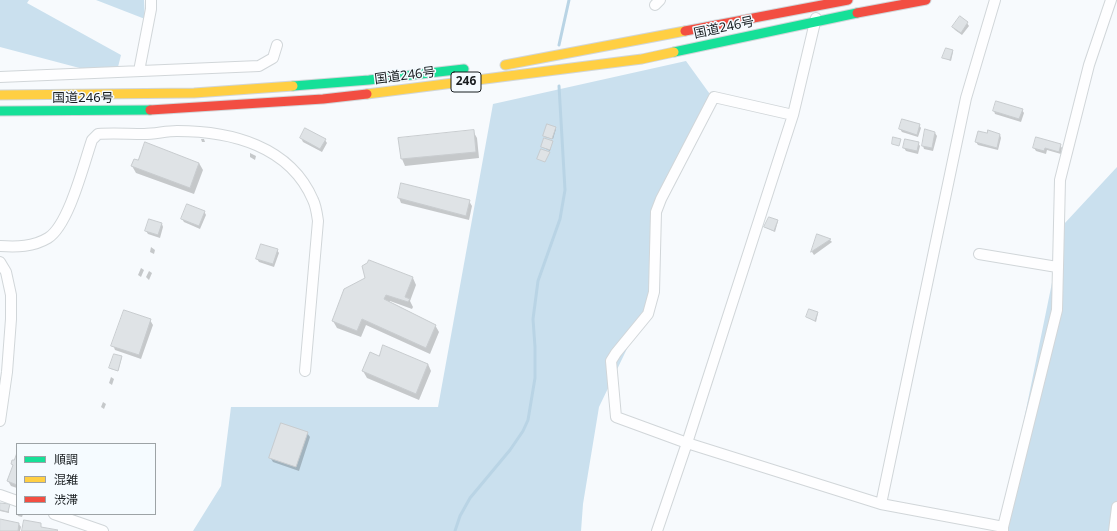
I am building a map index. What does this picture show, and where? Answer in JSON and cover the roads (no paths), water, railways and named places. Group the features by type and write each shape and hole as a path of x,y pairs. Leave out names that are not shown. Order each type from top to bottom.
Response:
{"highway":[{"name":"国道246号","path":"494,66 533,60 823,2 848,0"},
{"name":"国道246号","path":"0,111 135,111 324,99 642,59 814,22 926,0"},
{"name":"国道246号","path":"0,95 194,92 369,80 470,69"}],"street":[{"path":"139,71 151,0"},
{"path":"881,504 966,98 995,0"},
{"path":"793,115 714,97 660,199 656,212 654,292 648,314 611,361 616,417 687,443 881,504 1003,529 1056,310 1060,180 1089,64 1111,0"},
{"path":"657,531 793,115 814,22 823,2"},
{"path":"0,77 259,66 273,58 277,45"},
{"path":"0,246 29,246 49,237 55,231 69,207 92,140 98,134 144,134 176,131 209,133 236,138 259,145 284,161 295,172 308,189 314,202 318,221 305,371"},
{"path":"979,254 1057,267"},
{"path":"0,262 6,272 11,295 11,319 7,372 0,421"},
{"path":"0,495 16,501"},
{"path":"1114,531 1117,508"},
{"path":"57,515 103,531"}],"waterway":[{"path":"559,45 569,0"},
{"path":"455,531 460,516 470,498 510,450 523,431 528,420 535,378 533,319 538,281 560,219 565,190 559,86"}]}
